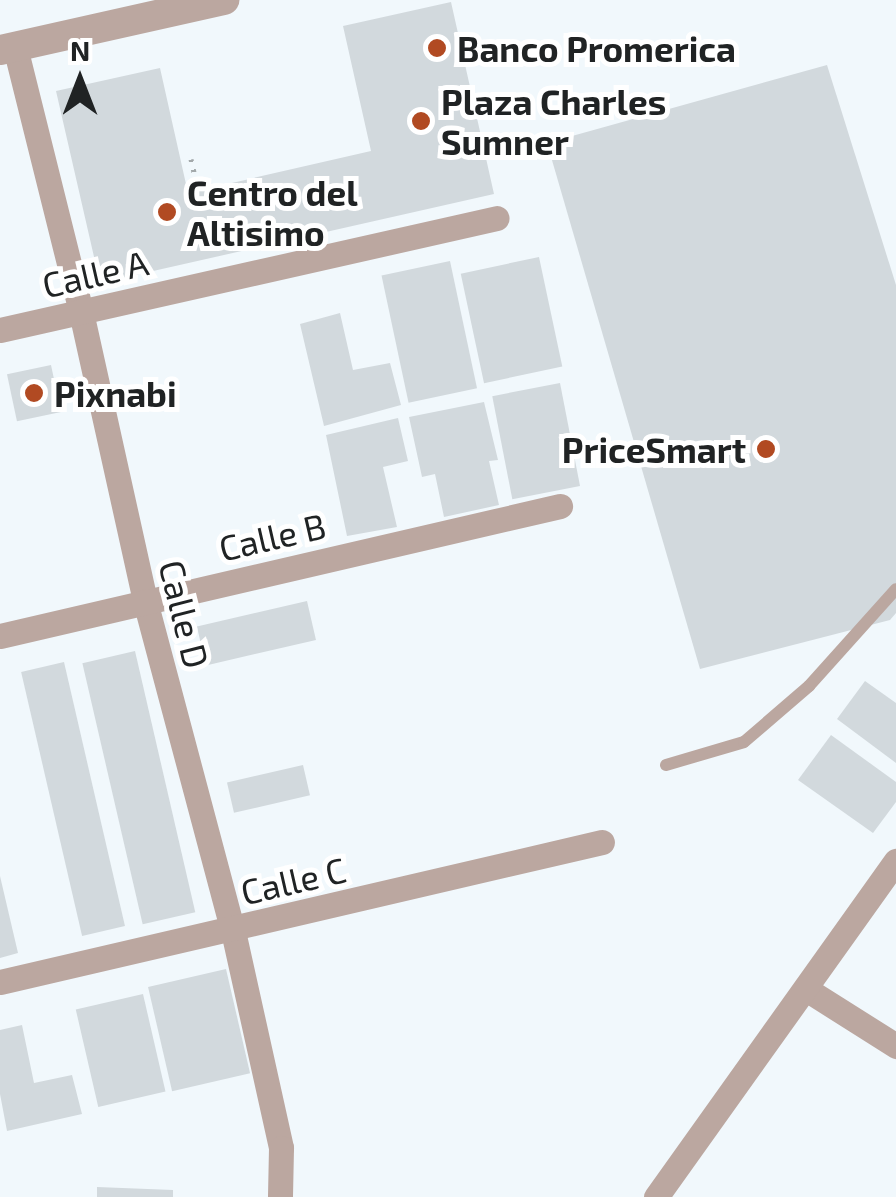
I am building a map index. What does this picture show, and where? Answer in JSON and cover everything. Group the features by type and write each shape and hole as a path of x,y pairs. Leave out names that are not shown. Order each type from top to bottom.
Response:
{"street":[{"path":"8,49 224,0"},
{"name":"Calle D","path":"8,49 81,312 144,601 233,931 281,1148 280,1197"},
{"name":"Calle A","path":"0,330 497,218"},
{"name":"Calle B","path":"0,636 560,506"},
{"name":"Calle C","path":"0,982 233,931 602,842"},
{"path":"656,1197 896,861"},
{"path":"806,990 896,1046"}],"lane":[{"path":"666,765 744,742 809,686 880,612 896,589"}],"path":[{"path":"191,158 198,190"}],"building":[{"name":"Plaza Charles Sumner","path":"451,2 494,194 100,283 56,91 160,68 188,193 371,151 343,26"},
{"name":"PriceSmart","path":"827,65 896,285 896,613 890,620 700,669 547,143"},
{"path":"539,257 562,367 484,383 461,274"},
{"path":"450,261 477,388 409,403 382,276"},
{"path":"340,313 353,370 390,363 401,405 324,426 300,324"},
{"name":"Pixnabi","path":"51,365 61,412 17,421 7,374"},
{"path":"560,383 580,486 512,499 492,396"},
{"path":"484,402 498,460 489,461 499,505 444,517 435,474 422,477 409,417"},
{"path":"398,418 408,461 383,467 397,527 347,536 326,435"},
{"path":"307,601 316,640 206,665 197,626"},
{"path":"135,651 195,912 143,924 82,663"},
{"path":"64,662 125,926 82,936 21,672"},
{"path":"865,681 896,703 896,763 837,719"},
{"path":"831,735 896,782 896,802 873,833 798,780"},
{"path":"303,765 310,795 234,813 227,783"},
{"path":"0,876 18,953 0,958"},
{"path":"226,969 250,1073 172,1091 148,987"},
{"path":"143,994 165,1091 98,1107 76,1010"},
{"path":"22,1025 34,1083 72,1075 82,1114 7,1131 0,1094 0,1030"},
{"path":"97,1187 173,1190 173,1197 97,1197"}],"place":[{"name":"Banco Promerica","path":"437,48"},
{"name":"Plaza Charles Sumner","path":"421,121"},
{"name":"Centro del Altisimo","path":"167,212"},
{"name":"Pixnabi","path":"34,393"},
{"name":"PriceSmart","path":"766,449"}]}
